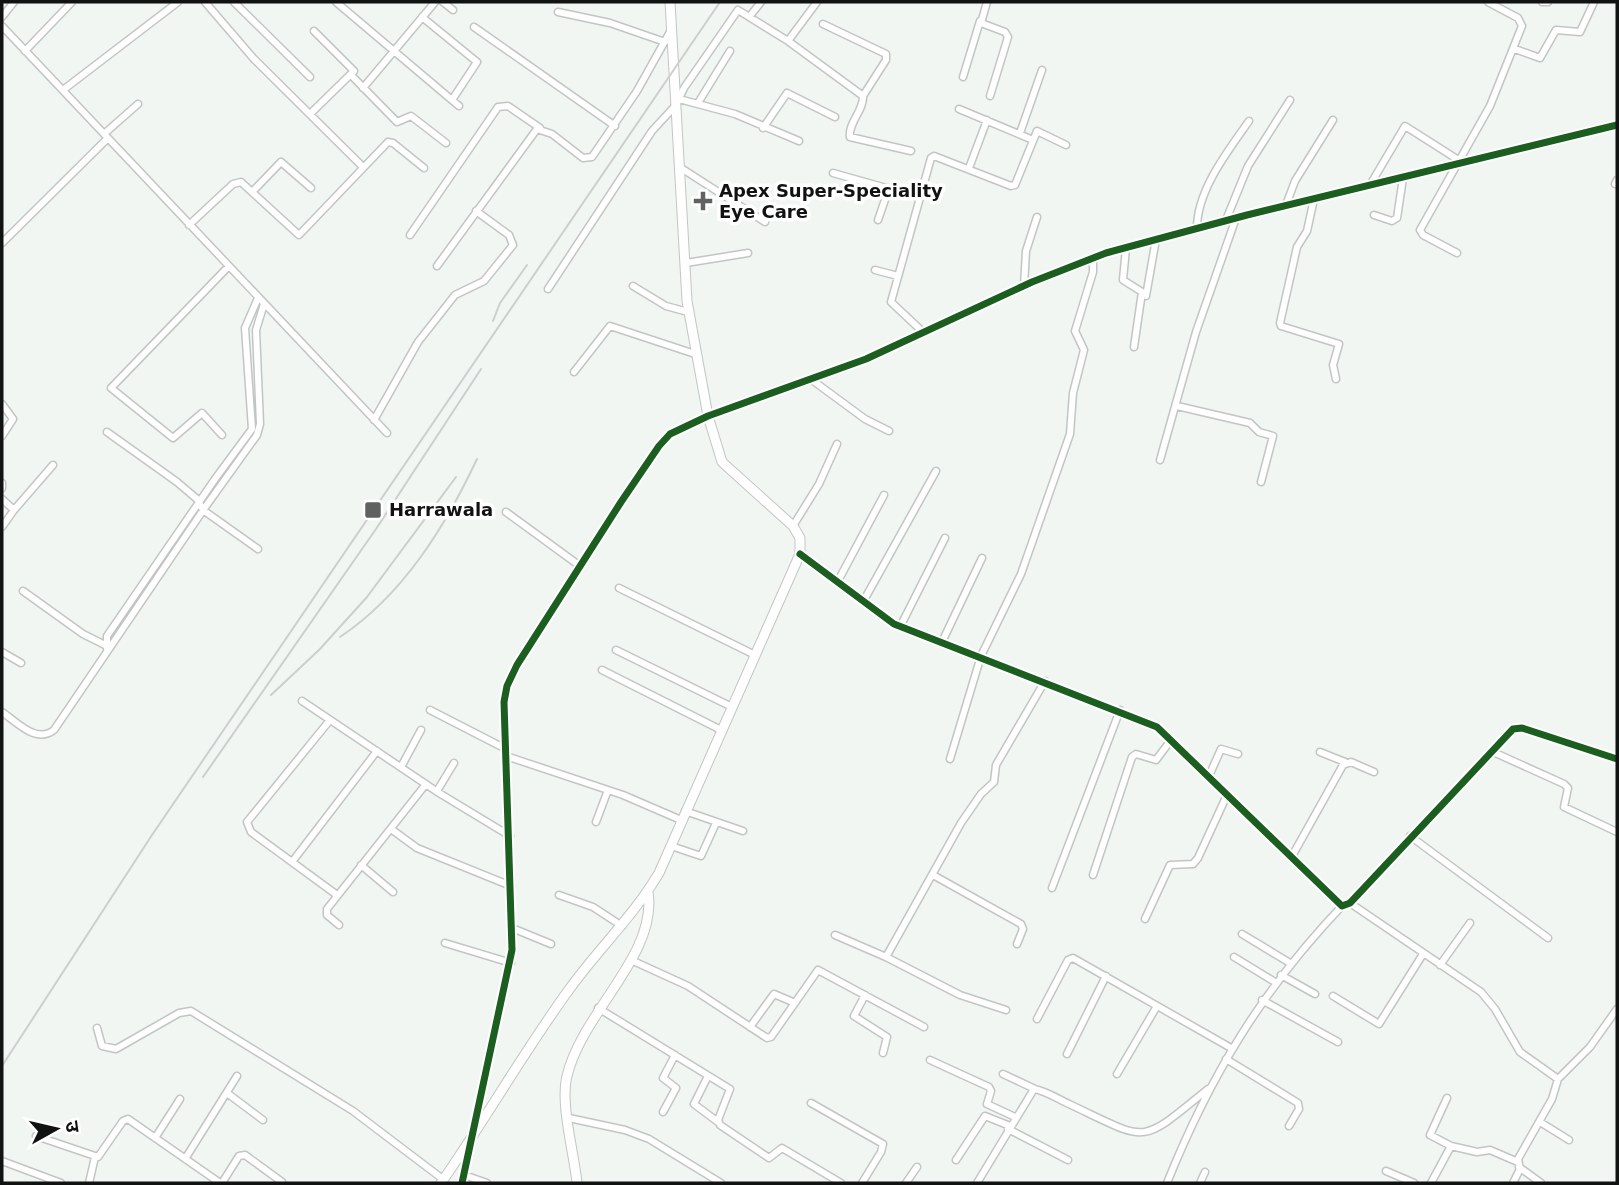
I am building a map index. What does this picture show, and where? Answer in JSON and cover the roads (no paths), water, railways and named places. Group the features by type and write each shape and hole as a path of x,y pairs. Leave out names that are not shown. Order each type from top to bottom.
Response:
{"street":[{"path":"2,17 15,2"},
{"path":"25,51 72,2"},
{"path":"63,90 178,2"},
{"path":"205,2 254,59 363,167"},
{"path":"234,2 310,77"},
{"path":"337,2 459,106"},
{"path":"363,88 435,2"},
{"path":"443,2 453,10"},
{"path":"97,1028 102,1046 116,1049 179,1013 191,1012 353,1111 443,1181 593,956 622,926 648,892 671,846 800,554 800,538 793,526 722,463 708,416 688,312 678,102 670,2"},
{"path":"750,16 761,2"},
{"path":"788,41 817,2"},
{"path":"963,76 987,2"},
{"path":"1457,253 1423,235 1420,230 1494,96 1522,26 1521,20 1488,2"},
{"path":"1542,2 1548,2"},
{"path":"1515,49 1540,58 1556,30 1580,32 1594,2"},
{"path":"548,289 652,131 678,102 738,10 788,41 863,96"},
{"path":"558,12 610,23 665,42"},
{"path":"422,17 477,62 452,100"},
{"path":"980,20 1005,32 1008,37 990,96"},
{"path":"823,24 886,54 886,60 863,96 863,103 849,131 850,137 911,151"},
{"path":"2,26 387,433"},
{"path":"474,27 615,126"},
{"path":"410,235 498,107 508,106 586,159 592,157 615,126 671,30"},
{"path":"310,114 351,75 352,67 314,31"},
{"path":"698,103 730,51"},
{"path":"1020,134 1042,70"},
{"path":"351,75 397,122 411,116 446,143"},
{"path":"763,128 787,93 835,117"},
{"path":"1226,220 1248,166 1290,100"},
{"path":"678,102 698,103 799,141"},
{"path":"2,243 138,104"},
{"path":"958,109 1033,140"},
{"path":"969,168 987,120"},
{"path":"1286,205 1295,181 1333,120"},
{"path":"1197,228 1200,208 1219,167 1249,121"},
{"path":"462,1183 511,963 510,836 504,702 510,677 664,439 708,416 812,380 1093,258 1226,220 1617,125"},
{"path":"1370,186 1405,126 1459,162"},
{"path":"437,266 534,131 540,128"},
{"path":"924,333 891,302 931,158 934,156 1015,185 1037,131 1041,130 1066,145"},
{"path":"189,225 237,182 253,191 299,235 390,142 424,168"},
{"path":"253,191 281,162 311,188"},
{"path":"681,168 765,222"},
{"path":"833,173 918,197"},
{"path":"1374,215 1392,220 1397,218 1402,178"},
{"path":"878,220 889,188"},
{"path":"1314,199 1307,231 1297,247 1280,323 1282,327 1339,344 1333,365 1336,379"},
{"path":"374,420 418,342 454,295 484,281 513,245 509,235 477,211"},
{"path":"1024,286 1026,251 1037,217"},
{"path":"1160,460 1196,332 1236,218"},
{"path":"1146,296 1156,239"},
{"path":"1126,248 1123,281 1142,292 1134,347"},
{"path":"686,263 748,253"},
{"path":"950,759 981,656 1021,574 1070,434 1073,393 1084,349 1075,331 1093,272 1093,258"},
{"path":"222,435 202,413 173,438 113,393 111,388 228,267"},
{"path":"875,270 898,276"},
{"path":"633,286 666,306 688,312"},
{"path":"107,648 107,636 199,502 256,429 245,328 258,298"},
{"path":"2,712 36,735 47,734 62,718 256,429 256,330 264,304"},
{"path":"574,372 610,326 695,354"},
{"path":"812,380 865,419 888,431"},
{"path":"2,404 13,419 2,436"},
{"path":"1177,405 1250,423 1259,432 1273,436 1261,482"},
{"path":"107,432 177,482 199,502 203,510 258,549"},
{"path":"793,526 819,484 838,444"},
{"path":"2,527 53,465"},
{"path":"863,602 936,471"},
{"path":"838,581 884,495"},
{"path":"2,499 14,510"},
{"path":"506,512 580,566"},
{"path":"900,627 945,538"},
{"path":"800,554 900,627 1120,710 1157,727 1291,858 1346,904 1485,997 1520,1052 1558,1079"},
{"path":"942,642 982,558"},
{"path":"619,588 755,655"},
{"path":"23,592 107,648"},
{"path":"616,650 732,706"},
{"path":"2,652 21,663"},
{"path":"602,670 721,730"},
{"path":"886,957 961,823 994,782 996,765 1045,681"},
{"path":"302,701 426,784 510,836"},
{"path":"430,710 506,752 608,790 683,815 743,831"},
{"path":"1052,888 1120,710"},
{"path":"330,720 247,822 251,832 337,895"},
{"path":"1167,1183 1210,1087 1231,1048 1280,975 1508,732 1522,728 1617,759"},
{"path":"401,767 421,730"},
{"path":"1093,875 1132,757 1136,754 1158,759 1171,740"},
{"path":"1209,776 1221,749 1238,754"},
{"path":"292,862 377,751"},
{"path":"1491,751 1564,784 1568,788 1564,807 1617,832"},
{"path":"1320,752 1374,772"},
{"path":"1291,858 1345,762"},
{"path":"437,791 454,763"},
{"path":"339,925 326,911 426,784"},
{"path":"596,822 608,790"},
{"path":"1145,919 1170,865 1196,862 1227,794"},
{"path":"671,846 701,856 716,822"},
{"path":"391,829 417,848 511,886"},
{"path":"1410,836 1548,937"},
{"path":"361,865 393,892"},
{"path":"933,875 1021,924 1023,929 1017,944"},
{"path":"577,1183 567,1075 576,1050 598,1008 631,960 650,917 648,892"},
{"path":"559,895 593,907 622,926"},
{"path":"1440,965 1470,923"},
{"path":"512,928 551,944"},
{"path":"1242,934 1290,963"},
{"path":"835,935 886,957 960,995 1006,1010"},
{"path":"445,943 511,963"},
{"path":"1333,996 1379,1024 1423,954"},
{"path":"1234,957 1275,982"},
{"path":"1037,1019 1068,960 1075,958 1231,1048"},
{"path":"631,960 688,986 769,1038 818,970 924,1027"},
{"path":"1280,975 1315,994"},
{"path":"1066,1054 1106,976"},
{"path":"750,1027 774,994 795,1003"},
{"path":"864,995 854,1016 887,1037 883,1053"},
{"path":"1262,1000 1338,1042"},
{"path":"1117,1074 1157,1006"},
{"path":"598,1008 731,1091 718,1122"},
{"path":"1513,1183 1558,1079 1614,1022 1617,1009"},
{"path":"663,1112 676,1088 663,1078 675,1055"},
{"path":"1226,1059 1298,1103 1299,1109 1289,1126"},
{"path":"930,1060 989,1087 991,1091 987,1104 1015,1117"},
{"path":"1003,1074 1122,1130 1140,1134 1158,1129 1210,1087"},
{"path":"185,1159 237,1076"},
{"path":"708,1076 694,1104 769,1158 782,1149 841,1183"},
{"path":"981,1182 1009,1127 1035,1089"},
{"path":"227,1093 263,1120"},
{"path":"1447,1098 1430,1135 1451,1146 1477,1153 1490,1150 1519,1165 1541,1183"},
{"path":"155,1138 180,1099"},
{"path":"811,1103 883,1144 862,1183"},
{"path":"956,1160 985,1116 1068,1160"},
{"path":"569,1118 642,1136 721,1183"},
{"path":"89,1183 95,1157 102,1153 126,1119 221,1183 242,1155 282,1182"},
{"path":"1539,1122 1569,1139"},
{"path":"36,1136 95,1157"},
{"path":"1432,1183 1451,1146"},
{"path":"2,1161 61,1183"},
{"path":"906,1183 917,1167"},
{"path":"1386,1171 1414,1183"},
{"path":"1200,1183 1205,1172"},
{"path":"464,1175 487,1183"}],"railway":[{"path":"2,1066 152,835 720,2"},
{"path":"493,321 500,303 527,265"},
{"path":"203,777 376,529 481,369"},
{"path":"340,637 383,601 420,558 451,510 477,459"},
{"path":"271,695 319,650 367,597 456,477"}],"place":[{"name":"Apex Super-Speciality Eye Care","path":"703,201"},
{"name":"Harrawala","path":"373,510"}]}
